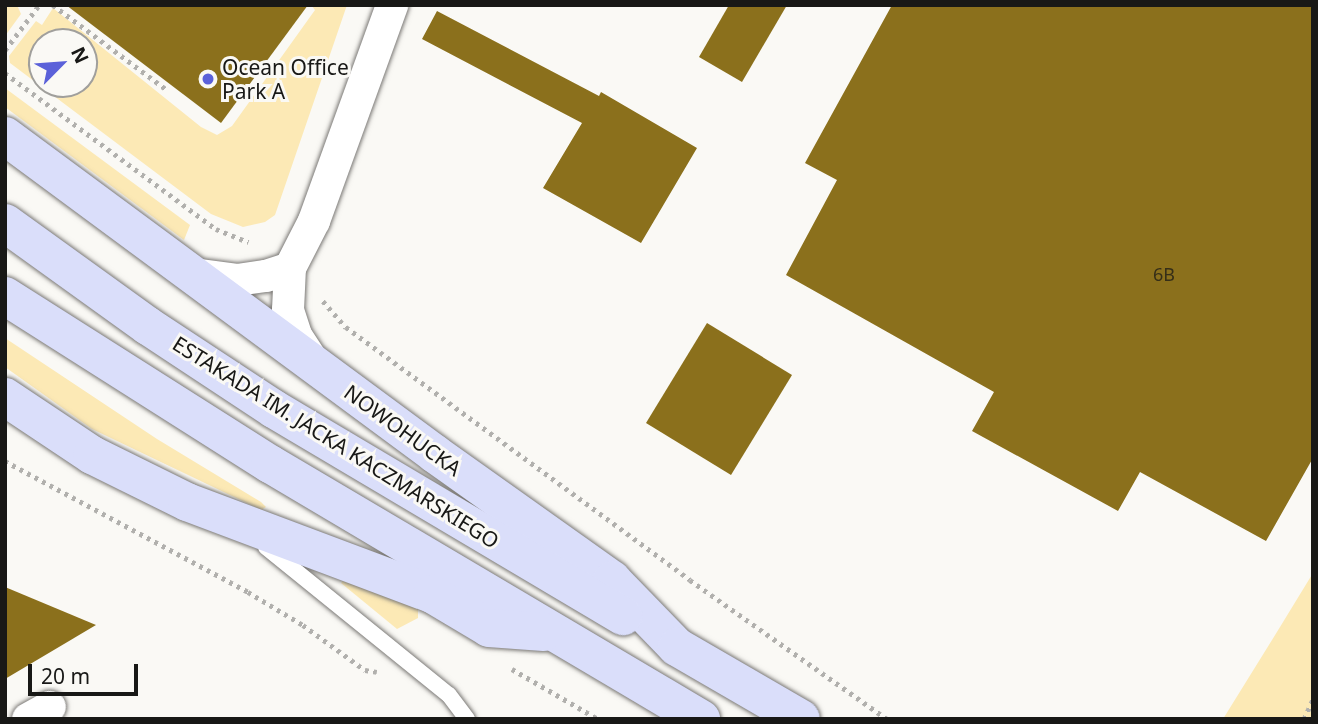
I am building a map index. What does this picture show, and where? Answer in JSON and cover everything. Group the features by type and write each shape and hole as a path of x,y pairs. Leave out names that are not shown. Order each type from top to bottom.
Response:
{"main road":[{"name":"NOWOHUCKA","path":"5,136 317,367 612,580 677,648 801,719"},
{"name":"ESTAKADA IM. JACKA KACZMARSKIEGO","path":"5,223 148,326 274,409 677,648"},
{"path":"5,296 270,464 701,719"},
{"path":"5,397 92,455 223,518 328,553 432,594 489,628 553,633"}],"street":[{"path":"317,367 291,322 287,298 290,268 314,221 392,5"},
{"path":"191,273 211,279 237,280 266,276 290,268"}],"lane":[{"path":"223,518 309,579 449,695 467,719"}],"path":[{"path":"5,50 39,5"},
{"path":"53,5 167,90"},
{"path":"5,73 216,229 252,244"},
{"path":"321,297 346,327 679,572 887,719"},
{"path":"5,461 248,592 303,625 365,670 382,671"},
{"path":"1304,719 1313,699"}],"shaded area":[{"path":"5,5 17,5 21,14 5,36"},
{"path":"311,5 347,5 275,215 265,222 243,227 211,214 57,98 98,98 98,44 201,127 217,135 232,126 315,10"},
{"path":"53,8 78,28 31,28 36,21 42,25"},
{"path":"28,31 28,77 10,63 9,56"},
{"path":"5,88 190,225 184,240 5,107"},
{"path":"5,338 157,439 266,507 261,510 92,429 5,367"},
{"path":"1313,573 1313,719 1223,719 1280,627"},
{"path":"345,578 418,609 418,618 397,629 341,583"}],"building":[{"name":"Ocean Office Park A","path":"66,5 308,5 221,123"},
{"path":"729,5 787,5 742,82 699,57"},
{"path":"892,5 1313,5 1313,458 1266,541 1140,472 1118,511 972,431 994,392 786,275 837,180 805,163"},
{"path":"437,11 599,96 601,92 697,148 641,243 543,188 582,123 422,39"},
{"path":"707,323 792,375 731,475 646,423"},
{"path":"5,587 96,625 5,679"}],"place":[{"name":"Ocean Office Park A","path":"208,79"}]}
